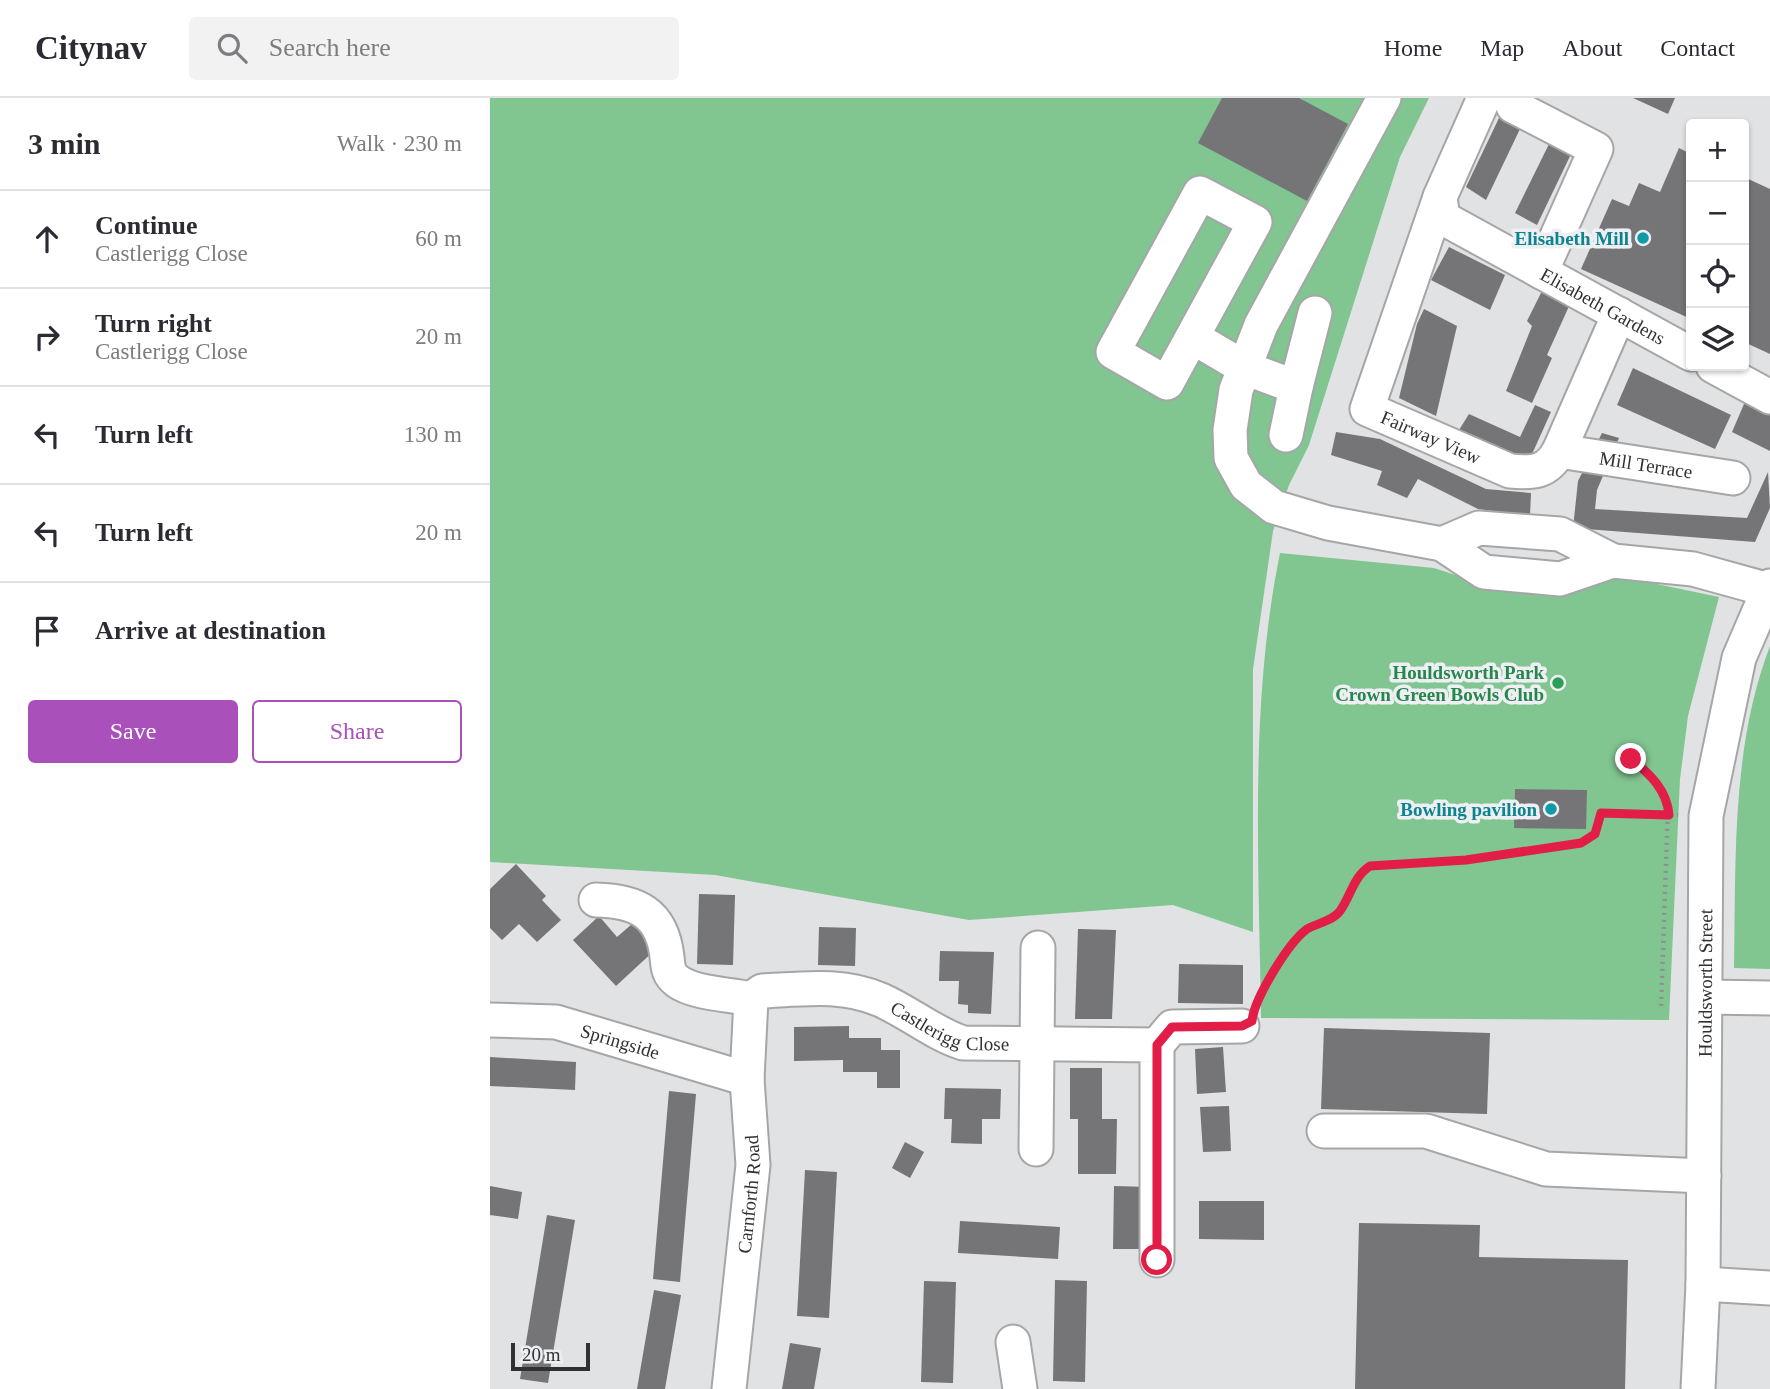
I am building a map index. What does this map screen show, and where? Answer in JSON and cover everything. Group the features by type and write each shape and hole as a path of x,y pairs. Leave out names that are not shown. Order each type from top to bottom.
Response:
{"street":[{"path":"1384,98 1261,325 1236,390 1230,430 1231,458 1246,485 1274,507 1328,523 1443,544 1484,572 1560,579 1613,561"},
{"path":"1440,197 1498,102 1596,149 1541,272"},
{"path":"1200,193 1255,222 1194,338 1167,383 1113,352 1200,193"},
{"name":"Elisabeth Gardens","path":"1440,197 1443,218 1686,351"},
{"name":"Fairway View","path":"1440,197 1367,409 1510,471 1536,473 1551,465 1559,451 1619,314"},
{"path":"1286,435 1315,313"},
{"path":"1194,338 1245,368 1296,387"},
{"path":"1722,371 1770,397"},
{"name":"Mill Terrace","path":"1559,451 1733,478"},
{"path":"1443,544 1479,528 1560,534 1613,561 1693,569 1769,588"},
{"name":"Houldsworth Street","path":"1698,1389 1703,1284 1706,816 1739,658 1769,588"},
{"path":"596,900 624,901 637,905 647,914 665,939 668,972 676,980 688,986 751,999"},
{"path":"1036,1149 1038,948"},
{"name":"Castlerigg Close","path":"751,999 762,991 846,989 881,1000 936,1034 963,1043 1157,1045"},
{"path":"1706,997 1770,998"},
{"name":"Carnforth Road","path":"729,1389 753,1165 747,1079 751,999"},
{"name":"Springside","path":"490,1020 556,1023 747,1079"},
{"path":"1157,1260 1157,1045 1172,1027 1242,1026"},
{"path":"1324,1130 1426,1131 1546,1169 1704,1176"},
{"path":"1703,1284 1770,1288"},
{"path":"1013,1342 1020,1389"}],"path":[{"path":"1631,759 1650,774 1664,794 1669,815 1661,1007"},
{"path":"1242,1026 1252,1021 1253,1006 1290,946 1307,929 1339,913 1362,871 1370,866 1466,860 1581,843 1595,834 1601,813 1706,816"}],"green space":[{"path":"490,98 1429,98 1400,157 1309,445 1289,485 1273,531 1253,669 1253,932 1173,905 969,920 715,875 490,862"},
{"path":"1280,553 1434,568 1477,582 1604,573 1719,597 1688,716 1680,779 1669,1020 1261,1018 1258,843 1260,726 1270,610"},
{"path":"1770,646 1770,969 1734,968 1736,846 1742,764 1757,685"}],"building":[{"path":"1222,98 1299,98 1348,124 1307,201 1198,143"},
{"path":"1633,98 1675,98 1668,114"},
{"path":"1499,118 1520,129 1486,200 1466,187"},
{"path":"1550,142 1572,152 1537,225 1515,213"},
{"name":"Elisabeth Mill","path":"1679,148 1686,152 1686,317 1581,269 1612,199 1629,206 1639,183 1660,192"},
{"path":"1749,179 1770,189 1770,354 1749,344"},
{"path":"1449,247 1505,275 1490,310 1431,280"},
{"path":"1542,291 1570,304 1547,355 1552,358 1532,403 1506,391 1532,326 1527,321"},
{"path":"1424,309 1457,326 1436,416 1399,398 1417,324"},
{"path":"1633,368 1731,415 1715,449 1617,405"},
{"path":"1747,397 1770,408 1770,451 1732,432"},
{"path":"1535,405 1551,412 1528,463 1459,430 1469,414 1520,437"},
{"path":"1336,432 1380,439 1486,489 1531,493 1530,516 1478,509 1418,479 1407,498 1377,485 1382,471 1331,455"},
{"path":"1602,433 1619,438 1597,490 1595,509 1747,518 1768,472 1770,508 1755,542 1573,528 1578,481"},
{"name":"Bowling pavilion","path":"1515,789 1587,790 1586,829 1514,828"},
{"path":"516,864 546,896 542,900 561,920 537,942 519,924 502,940 490,928 490,889"},
{"path":"699,894 735,895 733,965 697,964"},
{"path":"599,916 617,937 632,924 656,949 616,986 573,940"},
{"path":"819,927 856,928 855,966 818,965"},
{"path":"1078,929 1116,930 1112,1019 1075,1019"},
{"path":"940,951 994,952 991,1014 968,1013 968,1005 958,1004 959,981 939,981"},
{"path":"1179,964 1243,965 1243,1004 1178,1003"},
{"path":"849,1026 849,1038 881,1038 881,1050 900,1050 900,1088 877,1088 877,1072 843,1072 843,1060 794,1061 794,1027"},
{"path":"1324,1028 1490,1033 1487,1114 1321,1109"},
{"path":"1223,1047 1226,1092 1197,1094 1195,1049"},
{"path":"490,1057 576,1062 575,1090 490,1086"},
{"path":"1070,1068 1102,1068 1102,1119 1117,1119 1116,1174 1078,1174 1078,1119 1070,1119"},
{"path":"945,1088 1001,1089 1000,1119 982,1119 982,1144 951,1143 952,1119 944,1119"},
{"path":"669,1091 696,1094 680,1282 653,1279"},
{"path":"1229,1106 1231,1151 1203,1152 1200,1107"},
{"path":"905,1142 924,1152 910,1178 892,1168"},
{"path":"805,1170 837,1172 829,1318 797,1316"},
{"path":"490,1186 522,1192 518,1219 490,1215"},
{"path":"1114,1186 1151,1187 1150,1249 1113,1249"},
{"path":"1199,1201 1264,1201 1264,1240 1199,1239"},
{"path":"547,1215 575,1220 548,1383 520,1379"},
{"path":"960,1221 1060,1227 1058,1259 958,1253"},
{"path":"1359,1223 1480,1225 1479,1257 1628,1260 1625,1389 1355,1389"},
{"path":"1055,1280 1087,1281 1085,1382 1053,1381"},
{"path":"924,1281 956,1282 953,1383 921,1382"},
{"path":"654,1290 681,1295 665,1389 637,1389"},
{"path":"790,1343 821,1348 814,1389 782,1389"}],"place":[{"name":"Elisabeth Mill","path":"1643,238"},
{"name":"Houldsworth Park Crown Green Bowls Club","path":"1558,683"},
{"name":"Bowling pavilion","path":"1551,809"}],"route":[{"path":"1157,1260 1157,1045 1172,1027 1242,1026 1252,1021 1253,1006 1290,946 1307,929 1339,913 1362,871 1370,866 1466,860 1581,843 1595,834 1597,817 1601,813 1669,815 1664,794 1650,774 1631,759"}]}
